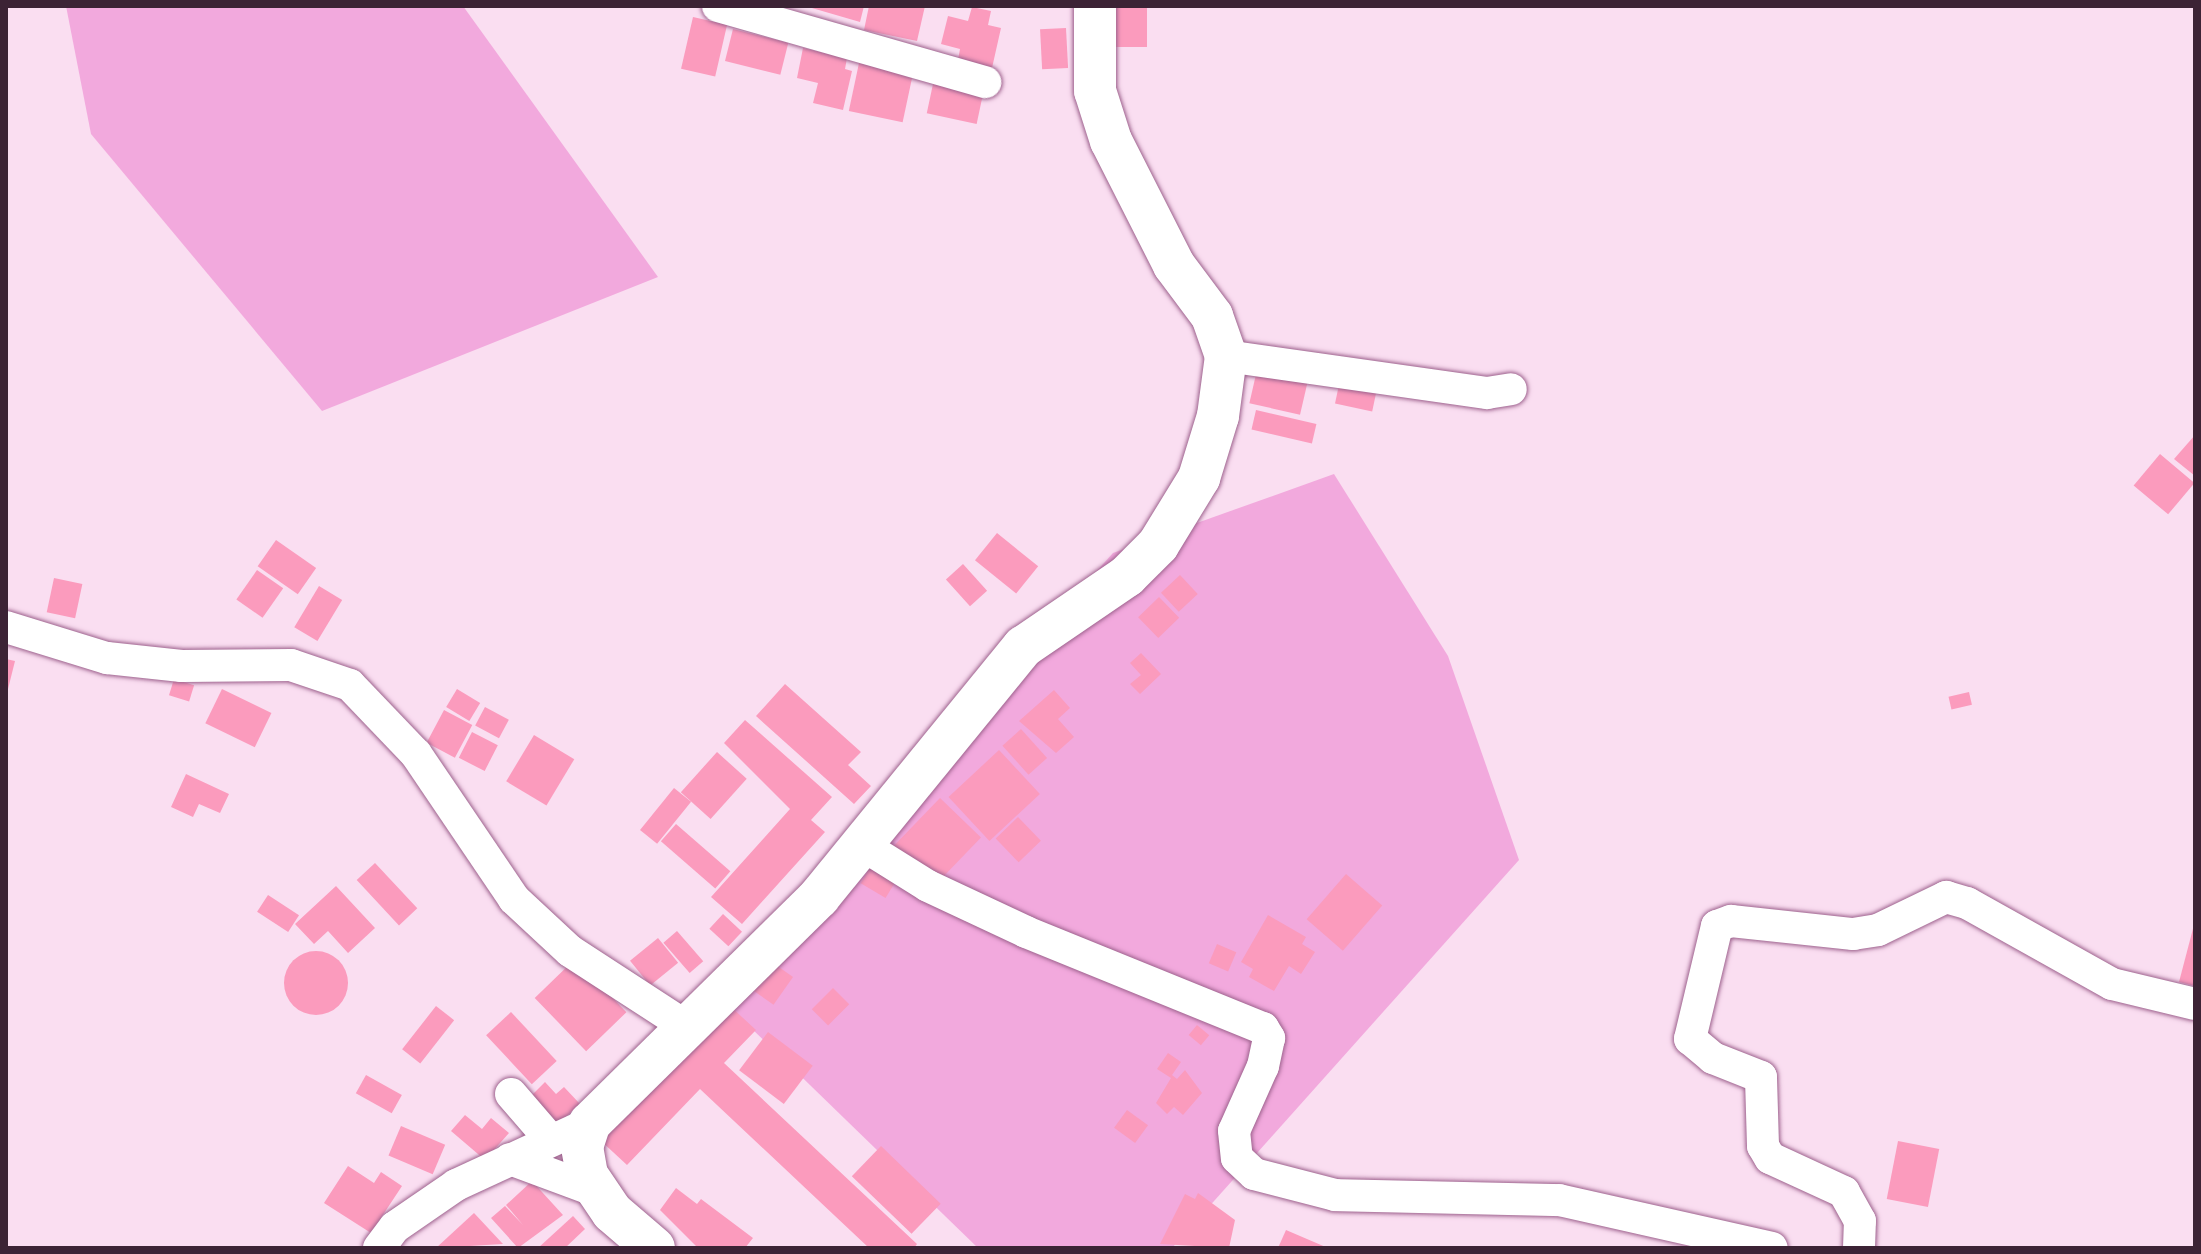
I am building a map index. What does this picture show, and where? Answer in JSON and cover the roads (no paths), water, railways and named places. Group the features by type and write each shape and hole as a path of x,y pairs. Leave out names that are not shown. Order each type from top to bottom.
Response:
{"main road":[{"path":"654,1248 596,1191 582,1147 590,1123 864,846 1023,647 1127,576 1158,545 1199,478 1218,416 1226,356 1212,316 1174,265 1111,141 1095,91 1095,6"}],"street":[{"path":"718,6 985,82"},
{"path":"1226,356 1487,393 1511,389"},
{"path":"6,627 107,658 182,666 291,665 350,685 416,754 514,899 570,951 684,1025"},
{"path":"864,846 928,886 1026,932 1263,1028 1269,1038 1266,1057 1234,1131 1237,1158 1254,1174 1335,1195 1559,1200 1772,1248"},
{"path":"1859,1248 1860,1221 1844,1192 1770,1158 1763,1146 1761,1077 1713,1058 1690,1039 1717,926 1731,921 1853,934 1878,930 1946,897 1967,903 2112,984 2195,1004"},
{"path":"511,1094 549,1138"},
{"path":"379,1248 417,1209 549,1138 590,1123"},
{"path":"510,1159 596,1191"}]}
